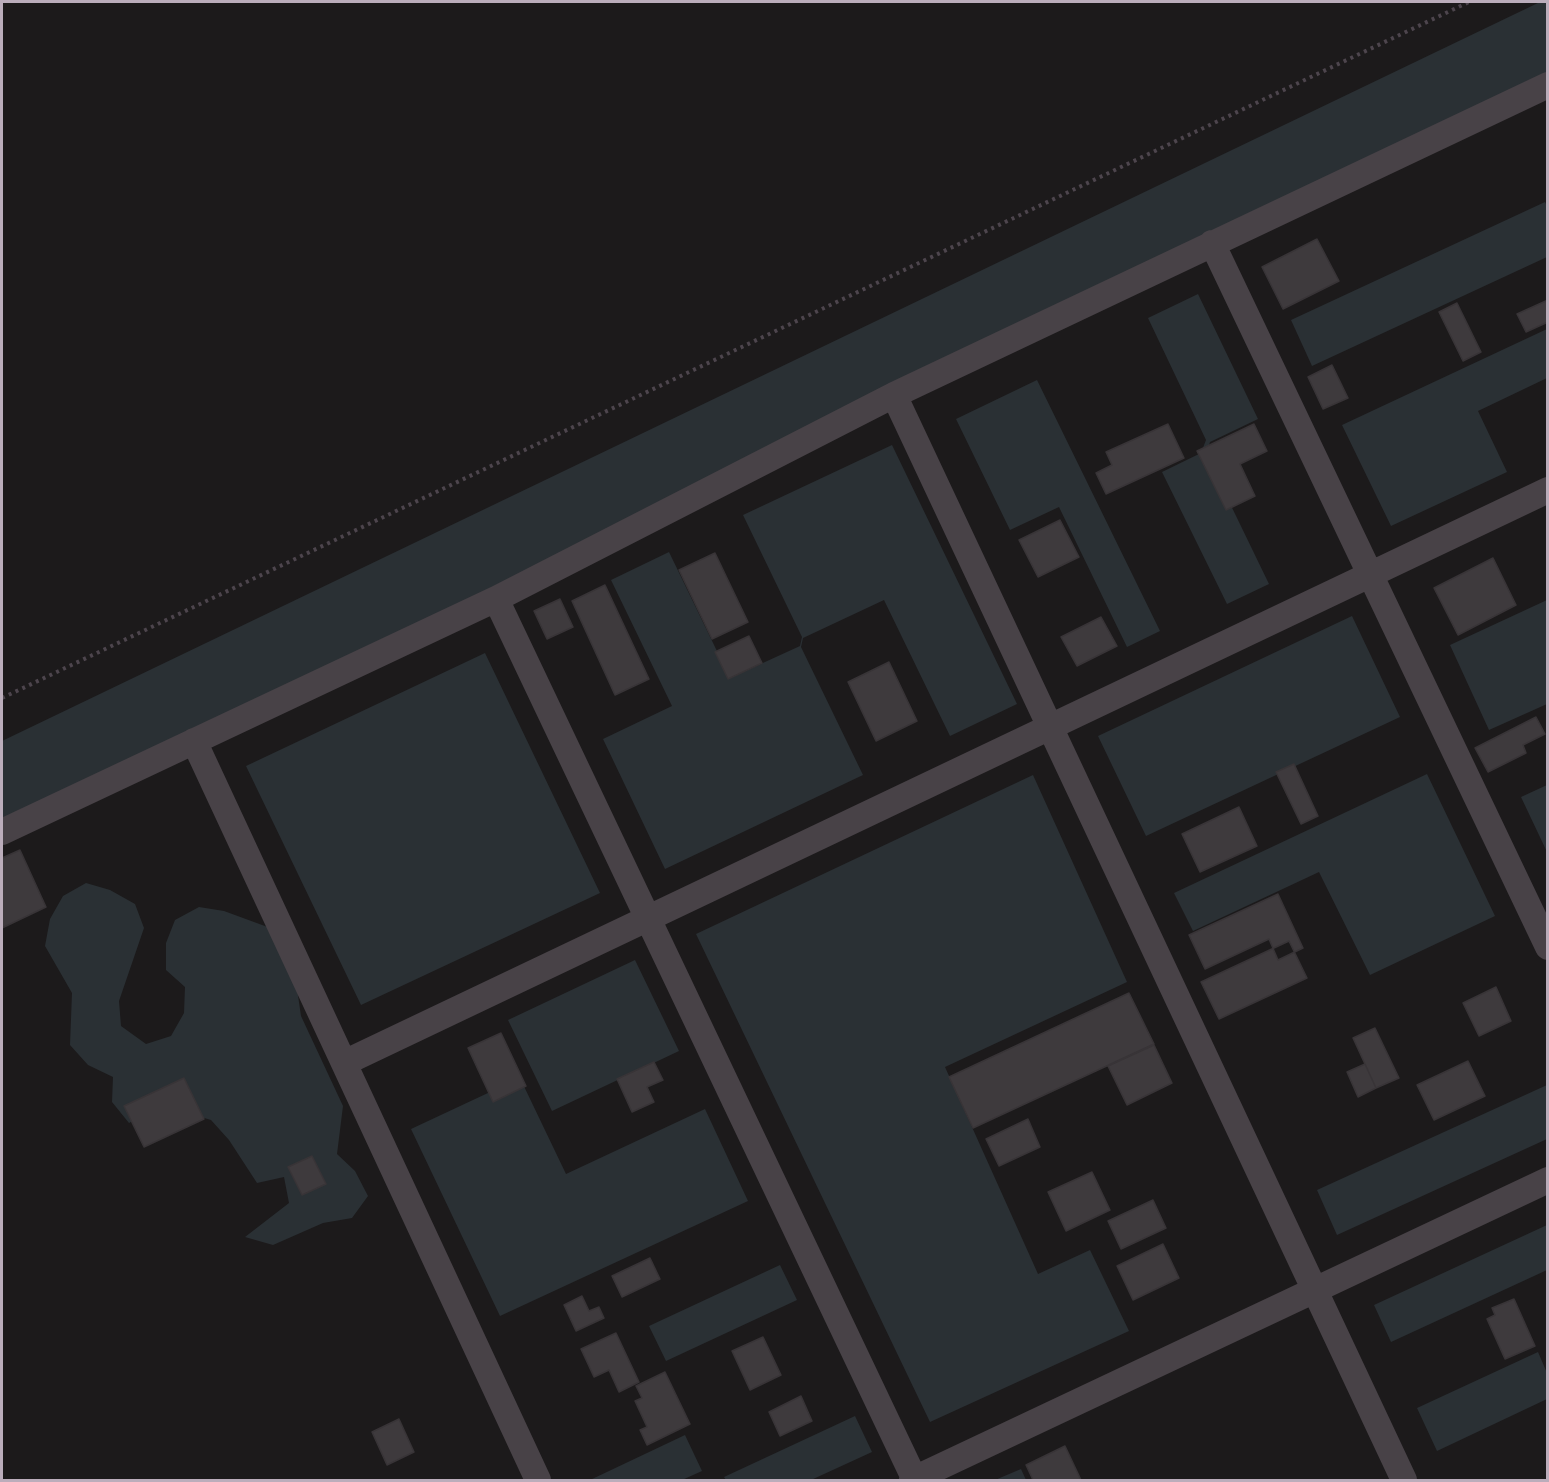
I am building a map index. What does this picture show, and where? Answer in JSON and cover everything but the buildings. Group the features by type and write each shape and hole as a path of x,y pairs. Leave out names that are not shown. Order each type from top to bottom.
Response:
{"street":[{"path":"2,832 496,599 894,395 1212,243 1545,91"},
{"path":"1212,243 1548,947"},
{"path":"894,395 1404,1480"},
{"path":"344,1063 1548,490"},
{"path":"496,599 914,1480 1548,1180"},
{"path":"194,741 538,1480"}],"path":[{"path":"2,698 1469,2"}],"shaded area":[{"path":"1540,2 1547,2 1547,98 2,831 2,741"},
{"path":"1545,202 1548,208 1547,257 1312,366 1291,320"},
{"path":"1198,294 1258,419 1210,442 1206,454 1269,584 1227,604 1162,472 1201,453 1206,440 1148,318"},
{"path":"1547,329 1547,378 1478,411 1507,472 1391,526 1342,425"},
{"path":"1037,380 1160,631 1127,647 1059,507 1010,530 956,419"},
{"path":"892,445 1017,704 950,736 884,600 803,638 801,647 863,775 665,869 603,739 672,706 611,580 669,552 730,678 800,646 802,637 743,515"},
{"path":"1547,600 1547,704 1489,730 1450,645"},
{"path":"1352,616 1400,717 1146,836 1098,736"},
{"path":"485,653 600,893 361,1005 246,766"},
{"path":"1427,774 1495,916 1370,975 1319,872 1193,931 1174,893"},
{"path":"1033,775 1127,982 945,1067 1038,1274 1090,1250 1129,1331 930,1422 696,934"},
{"path":"1547,785 1547,852 1521,797"},
{"path":"86,883 110,890 135,904 144,928 119,1001 121,1026 146,1044 171,1036 184,1013 185,987 166,970 166,943 175,920 199,907 224,911 273,929 291,947 301,1016 343,1106 337,1154 355,1171 368,1196 352,1218 323,1223 273,1245 245,1237 289,1203 284,1177 257,1183 229,1140 211,1120 184,1112 154,1109 129,1123 112,1102 113,1077 88,1065 70,1045 72,993 45,946 50,919 63,896"},
{"path":"635,960 679,1051 552,1111 508,1020"},
{"path":"520,1078 566,1174 705,1109 748,1201 500,1316 411,1129"},
{"path":"1547,1085 1547,1139 1337,1235 1317,1190"},
{"path":"1547,1225 1547,1270 1391,1342 1374,1305"},
{"path":"780,1265 797,1300 666,1361 649,1326"},
{"path":"1538,1352 1547,1373 1547,1399 1437,1451 1417,1408"},
{"path":"855,1416 872,1452 811,1480 726,1480 724,1477"},
{"path":"685,1435 702,1471 682,1480 590,1480"},
{"path":"1021,1469 1026,1480 995,1480"}]}
